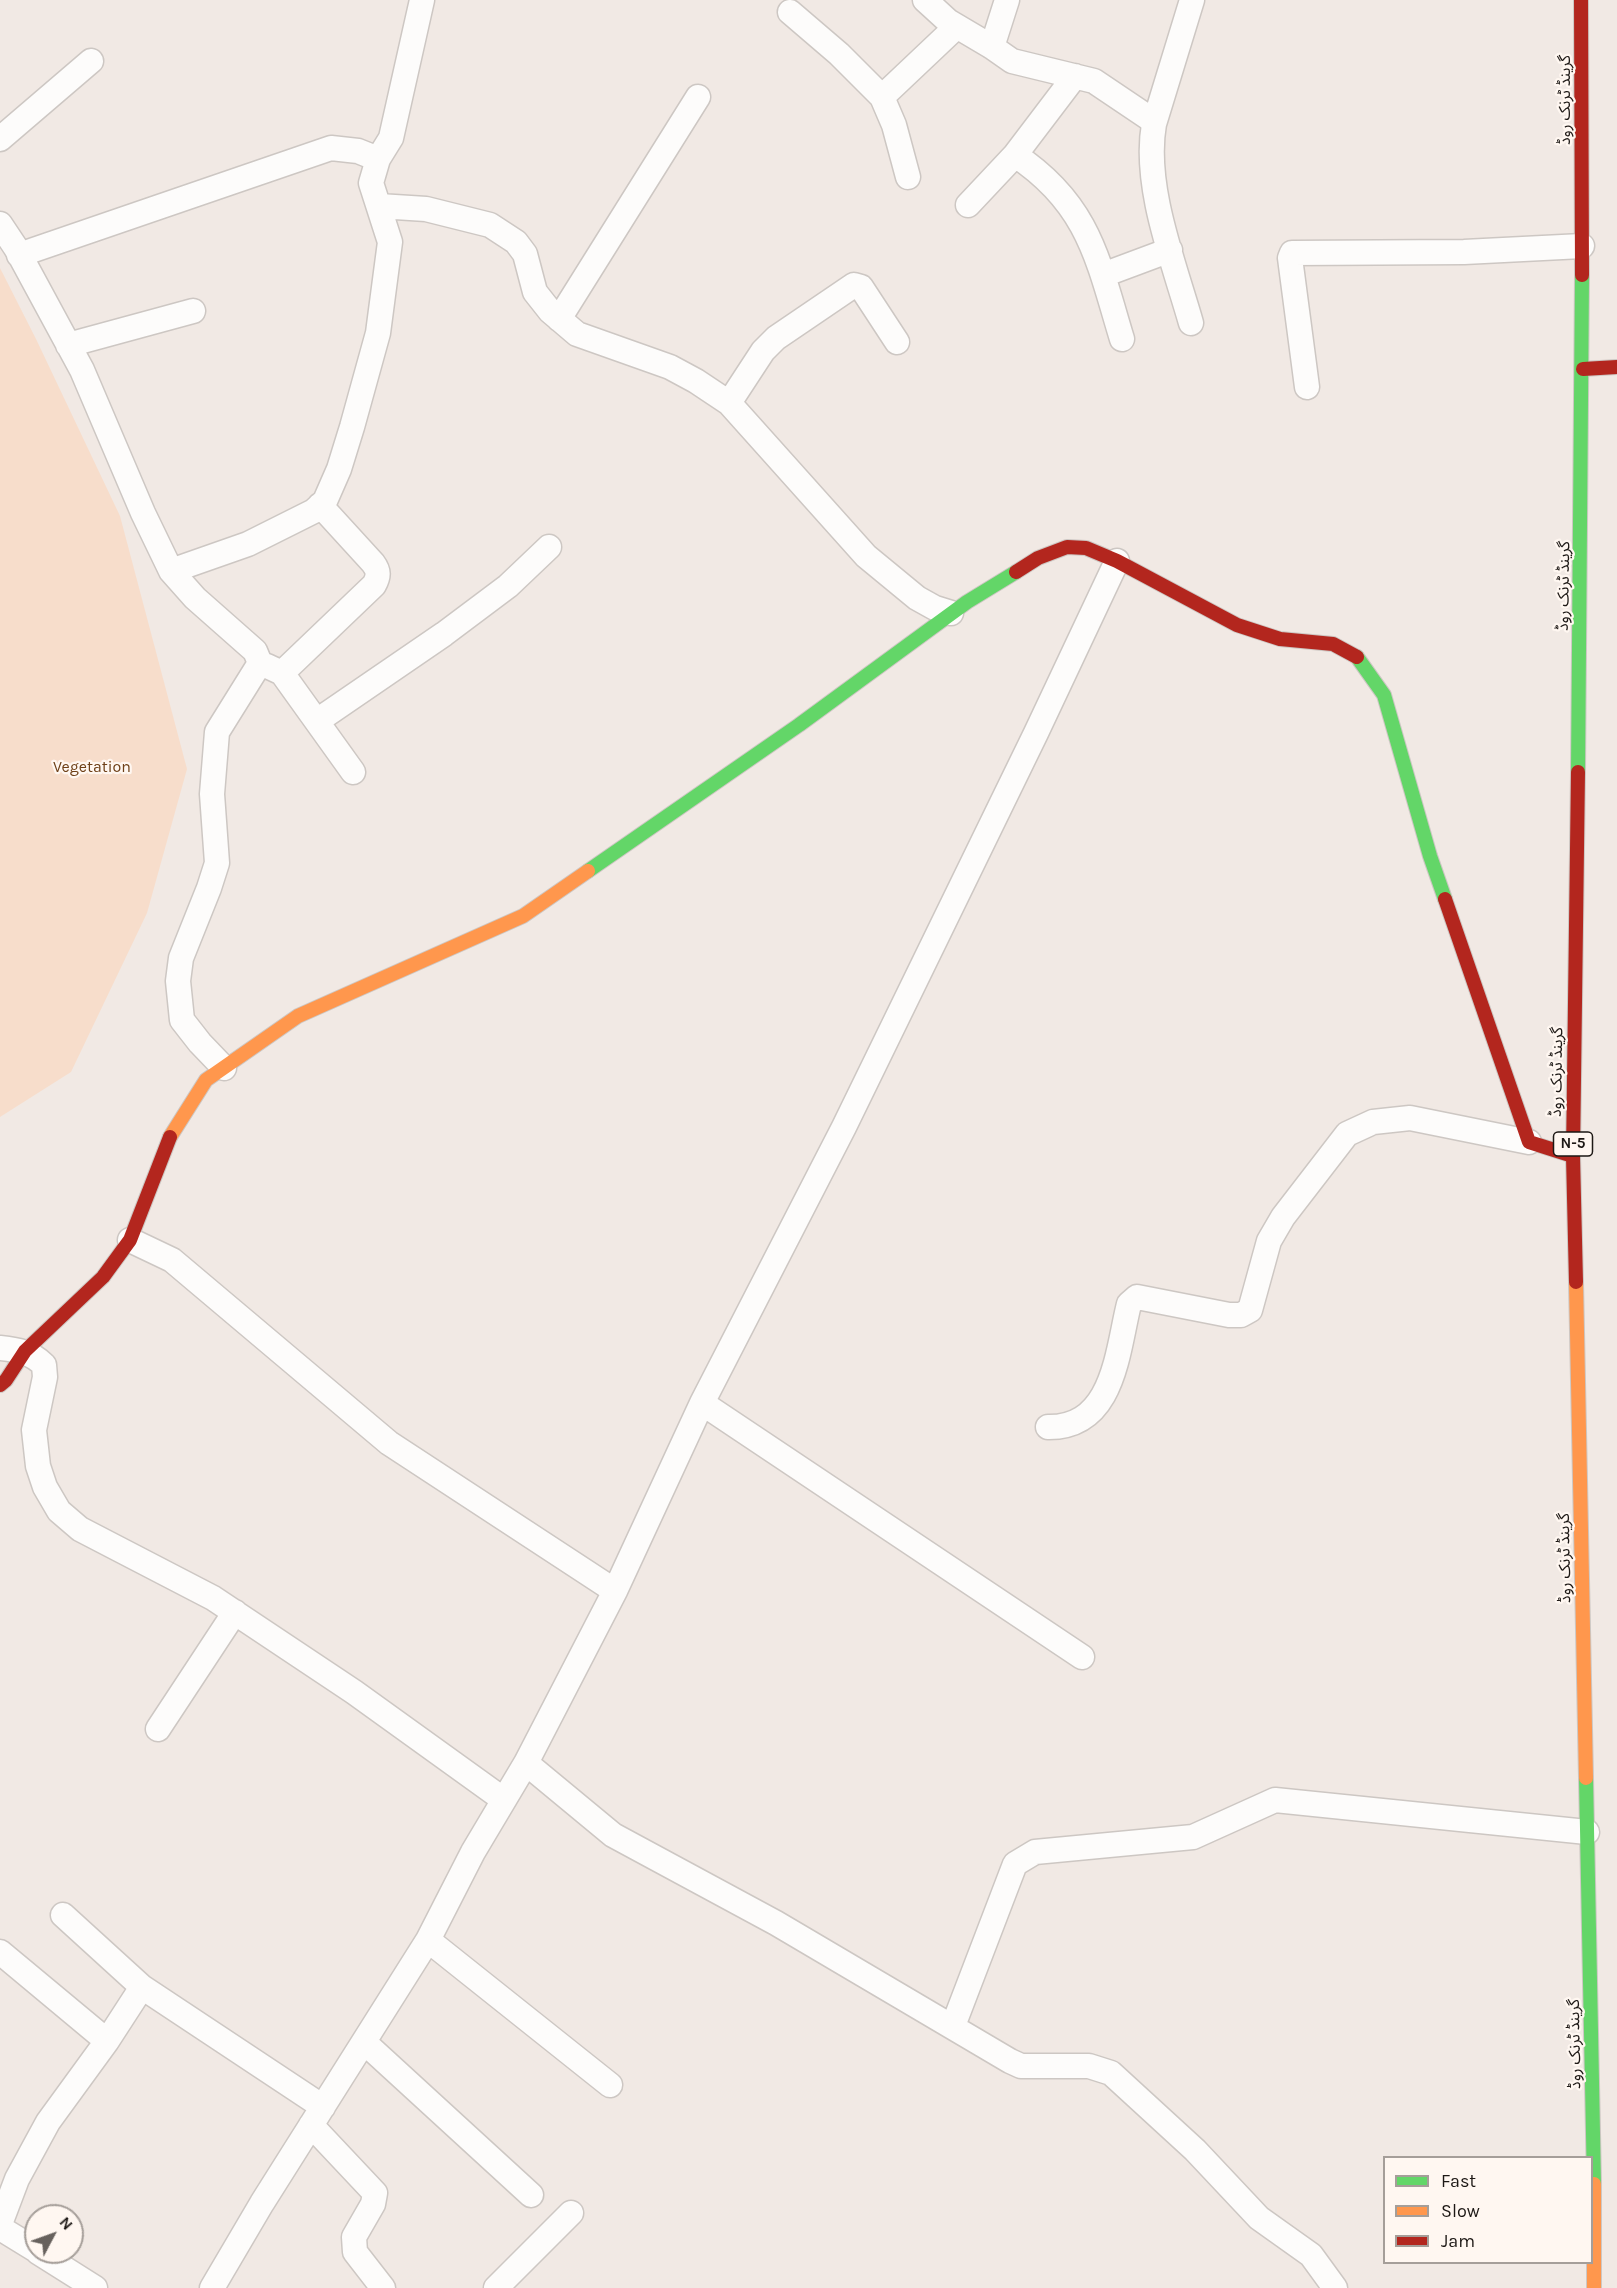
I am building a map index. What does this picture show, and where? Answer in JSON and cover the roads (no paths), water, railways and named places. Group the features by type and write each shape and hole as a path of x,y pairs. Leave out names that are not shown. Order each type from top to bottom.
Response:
{"main road":[{"name":"گرینڈ ٹرنک روڈ","path":"1581,0 1583,369 1573,1156 1594,2148 1594,2288"},
{"path":"1583,369 1617,367"},
{"path":"0,1385 25,1352 103,1277 130,1240 170,1137 206,1080 298,1016 523,916 799,725 951,613 1038,558 1067,547 1086,548 1117,561 1237,625 1280,639 1333,644 1355,655 1384,695 1430,856 1529,1142 1573,1156"}],"street":[{"path":"171,571 248,544 314,511 325,501 339,469 378,333 390,242 371,183 378,159 391,138 422,0"},
{"path":"924,0 956,27 1012,61 1094,81 1140,110 1154,124"},
{"path":"992,47 1006,0"},
{"path":"1191,322 1152,182 1152,136 1192,0"},
{"path":"790,12 839,54 882,97 894,125 908,177"},
{"path":"882,97 956,27"},
{"path":"0,139 91,61"},
{"path":"968,205 1015,155 1074,76"},
{"path":"559,319 698,97"},
{"path":"19,255 331,148 358,151 378,159"},
{"path":"1015,155 1040,172 1071,205 1085,229 1103,275 1122,339"},
{"path":"379,206 426,209 490,225 516,242 525,254 534,292 559,319 577,334 669,367 696,381 729,403 866,556 917,598 935,608 951,613"},
{"path":"0,224 82,370 143,513 171,571 195,598 255,651 260,663 282,672 352,772"},
{"path":"1307,387 1290,258 1292,254 1464,252 1582,246"},
{"path":"1103,275 1170,250"},
{"path":"729,403 763,351 776,338 854,285 861,287 897,342"},
{"path":"68,345 193,310"},
{"path":"282,672 378,579 378,569 320,505"},
{"path":"317,721 508,586 549,547"},
{"path":"212,2288 317,2116 429,1940 473,1852 526,1763 615,1591 702,1403 844,1127 1117,561"},
{"path":"224,1068 182,1020 178,981 181,957 210,888 217,863 213,794 217,732 260,663"},
{"path":"1048,1427 1073,1424 1097,1405 1105,1394 1129,1304 1137,1297 1229,1315 1241,1315 1250,1310 1269,1240 1283,1217 1347,1134 1373,1122 1410,1118 1529,1142"},
{"path":"130,1240 172,1260 389,1443 615,1591"},
{"path":"0,1348 25,1352 37,1357 44,1365 45,1377 34,1430 39,1466 45,1487 59,1511 80,1528 169,1574 235,1612 354,1692 504,1800"},
{"path":"702,1403 1082,1657"},
{"path":"158,1729 235,1612"},
{"path":"526,1763 613,1835 776,1923 1021,2066 1089,2066 1111,2073 1195,2150 1259,2218 1311,2255 1335,2288"},
{"path":"953,2026 1015,1864 1035,1852 1193,1837 1275,1800 1587,1832"},
{"path":"63,1915 142,1987 317,2116 375,2193 373,2204 354,2237 355,2252 383,2288"},
{"path":"429,1940 610,2085"},
{"path":"0,1952 107,2041"},
{"path":"24,2242 0,2226 5,2193 17,2179 48,2122 107,2041 142,1987"},
{"path":"364,2042 531,2195"},
{"path":"496,2288 571,2213"},
{"path":"57,2264 95,2288"}],"park label":[{"name":"Vegetation","path":"92,767"}]}
